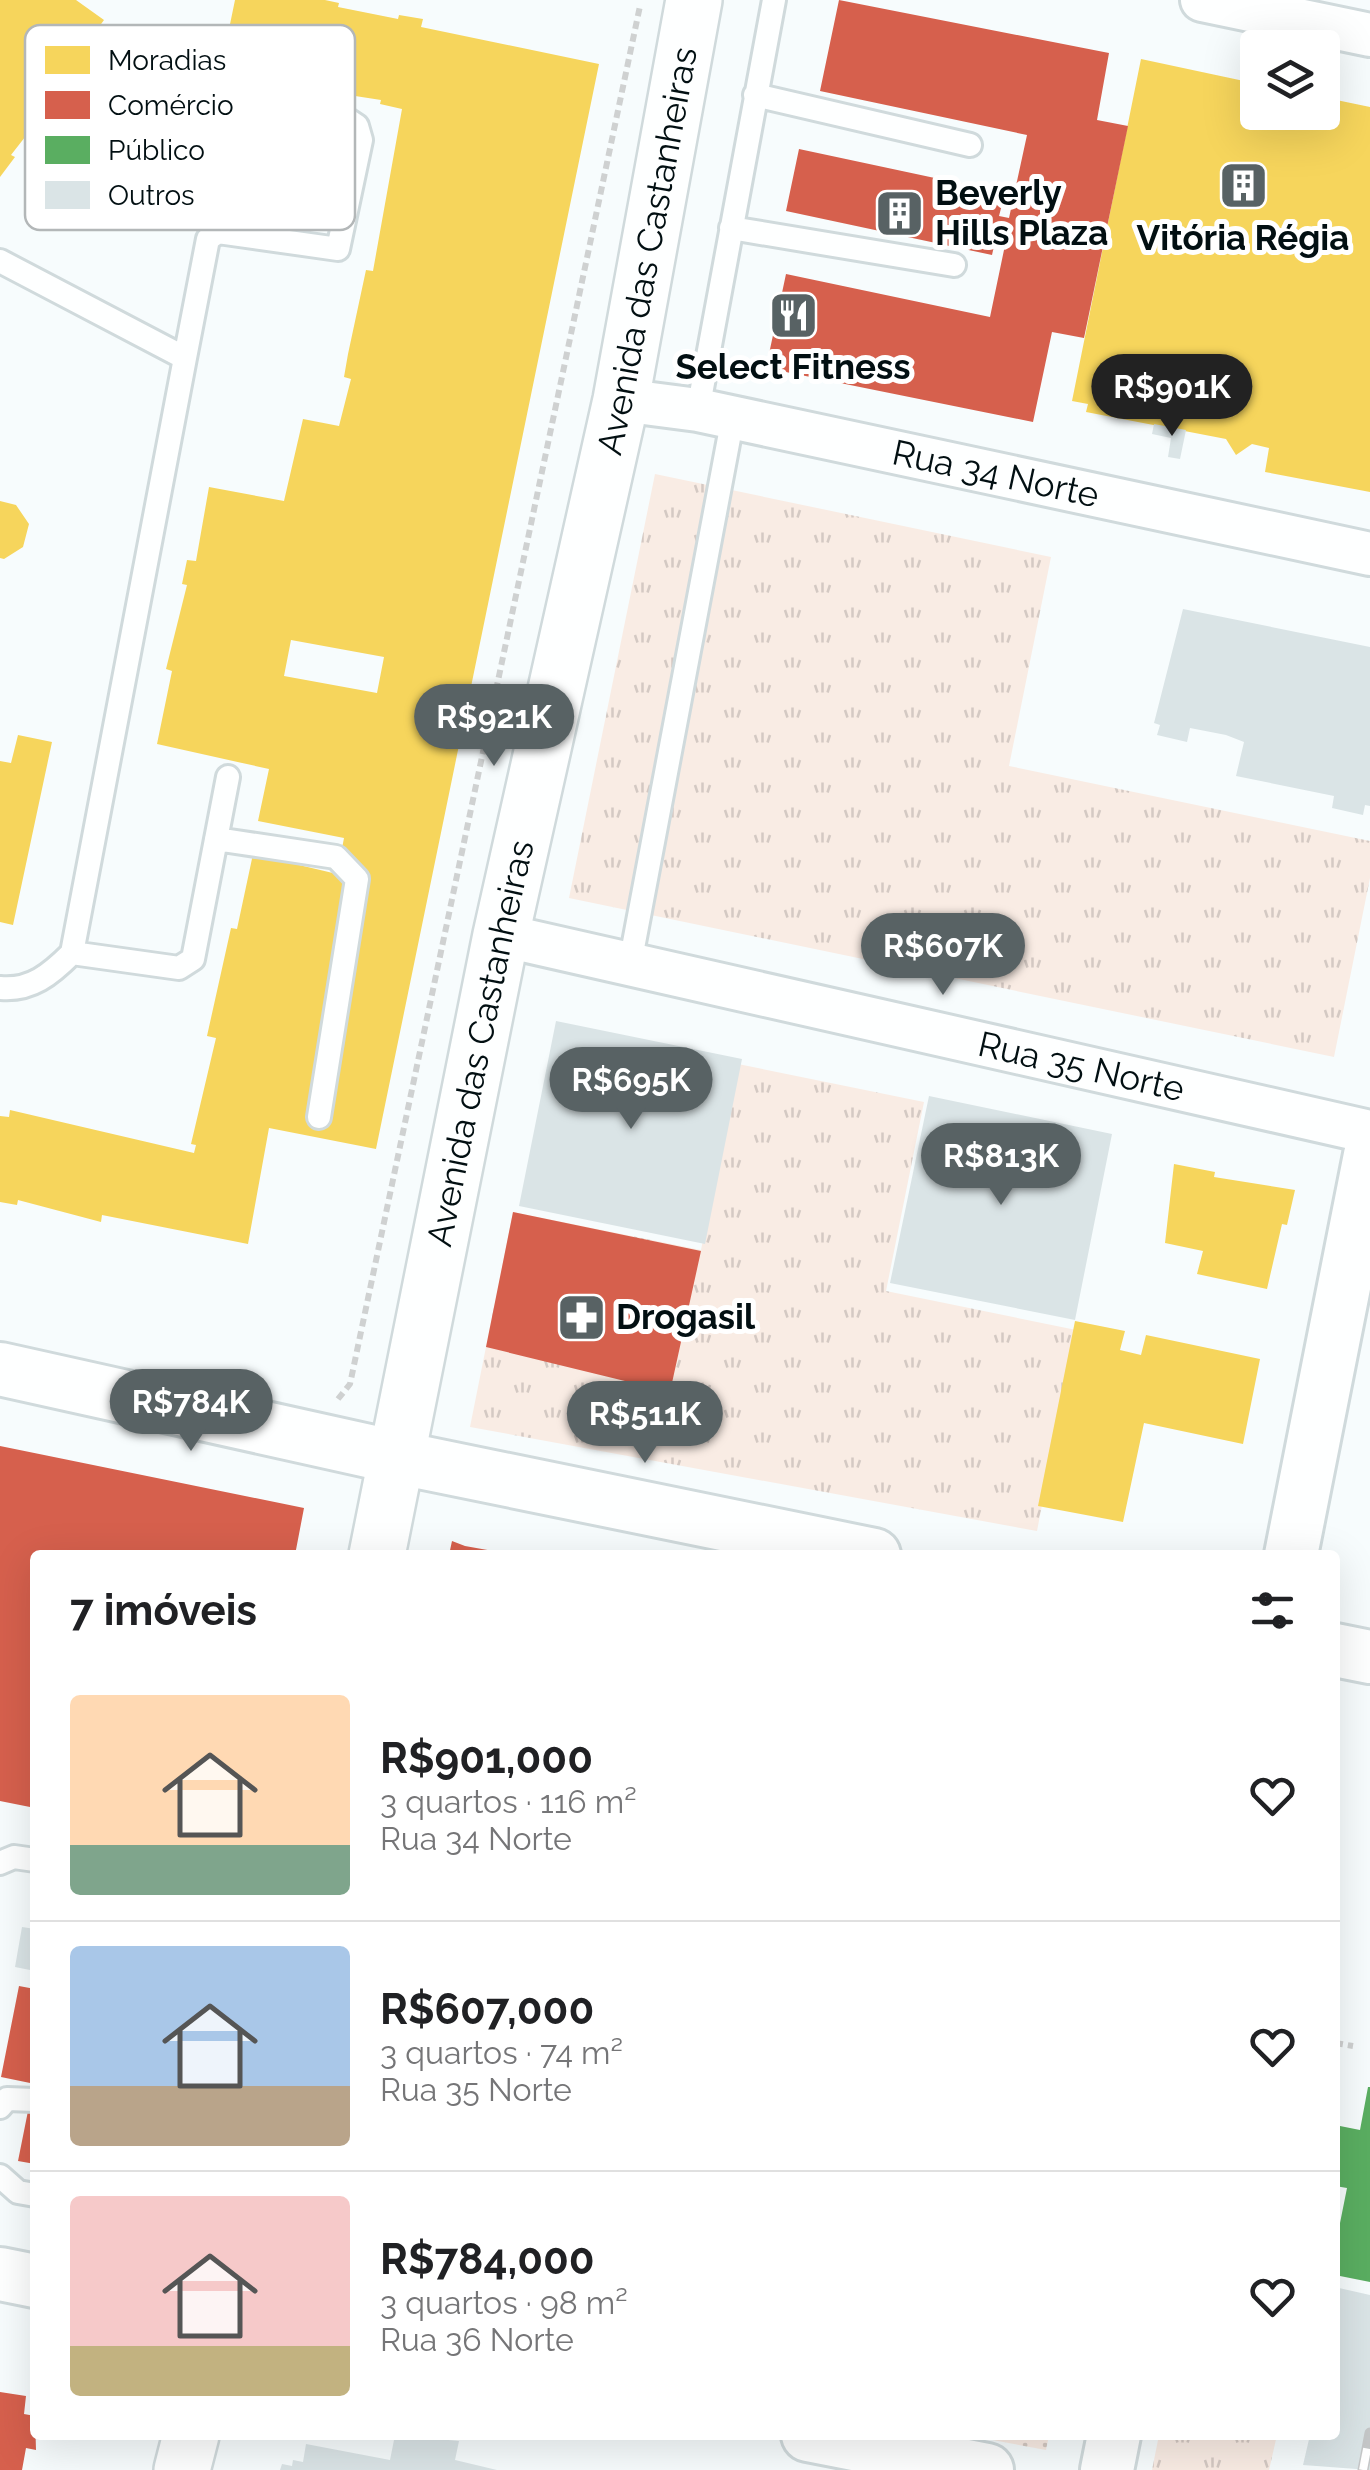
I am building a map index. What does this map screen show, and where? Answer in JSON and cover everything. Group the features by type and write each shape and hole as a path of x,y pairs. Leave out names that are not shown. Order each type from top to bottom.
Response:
{"main road":[{"name":"Avenida das Castanheiras","path":"379,1550 501,936 621,400 694,0"},
{"path":"182,2470 190,2440"}],"street":[{"path":"1202,0 1370,35"},
{"name":"Rua 34 Norte","path":"621,400 716,414 1370,554"},
{"name":"Rua 35 Norte","path":"501,936 1370,1132"},
{"path":"1291,1550 1370,1155"},
{"path":"0,1369 400,1458 850,1550"},
{"path":"1340,1651 1370,1657"},
{"path":"0,2274 30,2280"},
{"path":"834,2440 987,2470"},
{"path":"1107,2470 1113,2440"}],"lane":[{"path":"630,964 716,414 730,228 774,0"},
{"path":"755,95 970,145"},
{"path":"355,125 361,140 355,168"},
{"path":"730,228 954,265"},
{"path":"0,988 17,990 49,976 72,953 208,239 218,232 338,249 342,230"},
{"path":"0,261 184,358"},
{"path":"72,953 186,966 193,959 228,777"},
{"path":"216,839 336,857 357,879 319,1118"},
{"path":"0,1863 14,1856 30,1859"},
{"path":"0,2107 7,2100 30,2100"},
{"path":"0,2176 18,2192 30,2194"}],"path":[{"path":"324,1403 340,1398 350,1384 641,0"},
{"path":"1340,2044 1353,2046"}],"green space":[{"path":"655,474 1051,557 1009,766 1370,841 1370,878 1334,1057 569,898"},
{"path":"738,1064 924,1102 886,1291 1091,1333 1074,1340 1037,1531 470,1427 513,1212 701,1250"},
{"path":"993,2440 1048,2440 1046,2450"},
{"path":"1158,2440 1276,2440 1269,2470 1152,2470"}],"building: Moradias":[{"path":"0,0 76,0 104,20 100,25 25,25 25,137 0,177"},
{"path":"235,0 325,0 339,3 338,7 398,19 399,15 423,19 421,27 599,64 376,1149 269,1128 248,1244 102,1215 101,1222 18,1200 17,1205 0,1202 0,1116 9,1117 10,1110 194,1153 196,1145 191,1144 216,1038 207,1036 231,928 237,929 253,854 337,874 344,838 258,821 269,769 157,744 172,671 166,669 187,585 182,584 187,560 196,561 209,487 284,501 303,419 339,426 351,379 344,377 348,354 366,270 373,271 402,109 380,104 381,100 355,96 355,25 230,25","holes":["291,640 384,657 377,693 284,676"]},
{"path":"1141,59 1240,80 1240,130 1340,130 1340,101 1370,107 1370,492 1265,472 1269,448 1252,444 1236,455 1226,439 1086,412 1088,404 1072,401"},
{"path":"0,501 16,505 29,524 23,547 4,559 0,558"},
{"path":"18,735 52,742 13,925 0,922 0,761 11,763"},
{"path":"1174,1164 1215,1172 1214,1177 1295,1190 1287,1225 1282,1224 1267,1289 1197,1274 1203,1251 1165,1243"},
{"path":"1075,1321 1125,1331 1120,1350 1141,1355 1146,1335 1260,1359 1243,1444 1144,1423 1123,1522 1038,1506"}],"building: Comércio":[{"name":"Beverly Hills Plaza","path":"839,0 1109,53 1097,120 1128,126 1084,338 1052,332 1033,422 766,368 786,274 990,317 1009,226 999,224 992,255 786,211 799,149 1005,193 999,216 1009,218 1027,135 820,91"},
{"path":"513,1212 701,1251 670,1392 486,1347"},
{"path":"0,1446 304,1508 296,1550 30,1550 30,1807 0,1801"},
{"path":"452,1541 488,1550 450,1550"},
{"path":"19,1986 30,1988 30,2083 1,2077"},
{"path":"29,2106 30,2106 30,2163 18,2161"},
{"path":"0,2392 26,2396 24,2414 30,2415 30,2440 36,2440 36,2450 26,2448 22,2470 0,2470"}],"building: Público":[{"path":"1370,2087 1370,2282 1340,2276 1340,2223 1347,2188 1340,2187 1340,2126 1360,2130"}],"building: Outros":[{"path":"1154,424 1186,430 1180,459 1168,457 1171,438 1152,434"},
{"path":"1183,609 1370,647 1370,806 1365,805 1363,815 1332,808 1334,796 1236,776 1244,742 1226,735 1190,728 1187,742 1157,735 1160,725 1154,723"},
{"path":"556,1021 742,1059 705,1244 519,1206"},
{"path":"929,1096 1112,1134 1075,1320 890,1283"},
{"path":"22,1927 30,1928 30,1970 15,1967"},
{"path":"1340,2288 1370,2295 1370,2470 1303,2465 1309,2440 1340,2440"},
{"path":"394,2440 448,2440 459,2441 455,2460 497,2470 280,2470 282,2464 292,2466 293,2460 303,2462 306,2444 390,2460"}],"railway":[{"path":"1363,2470 1370,2433"}],"place":[{"name":"Vitória Régia","path":"1243,186"},
{"name":"Beverly Hills Plaza","path":"900,213"},
{"name":"Select Fitness","path":"793,315"},
{"name":"Drogasil","path":"581,1317"}]}
